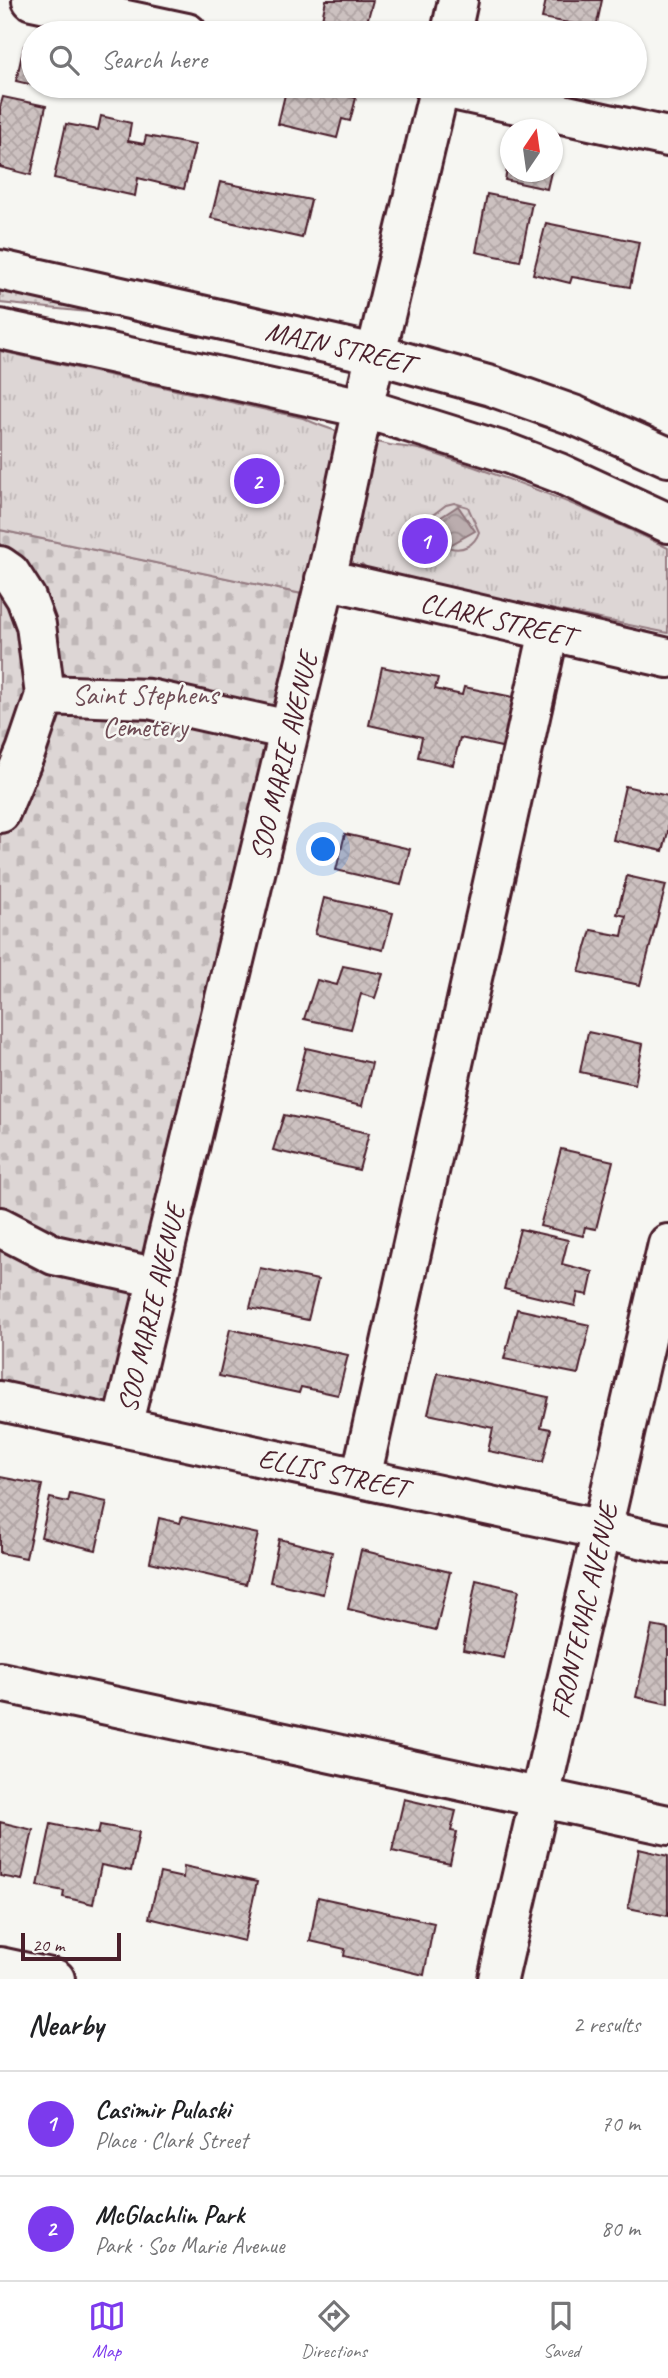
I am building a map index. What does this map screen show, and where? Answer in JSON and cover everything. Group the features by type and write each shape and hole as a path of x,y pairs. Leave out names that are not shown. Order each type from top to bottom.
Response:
{"street":[{"path":"32,0 131,21"},
{"path":"454,21 458,0"},
{"name":"SOO MARIE AVENUE","path":"122,1427 325,579 435,98"},
{"path":"492,98 668,137"},
{"name":"MAIN STREET","path":"0,270 375,354 491,386 576,416 668,457"},
{"path":"0,329 363,408 507,453 559,473 668,523"},
{"path":"0,566 10,573 26,598 33,616 45,695 26,751 0,813"},
{"name":"CLARK STREET","path":"325,579 668,658"},
{"path":"361,1478 550,631"},
{"path":"45,695 149,699 289,730"},
{"path":"0,1227 54,1255 158,1278"},
{"name":"FRONTENAC AVENUE","path":"498,1979 668,1244"},
{"name":"ELLIS STREET","path":"0,1401 668,1544"},
{"path":"0,1682 668,1825"},
{"path":"0,1967 55,1979"}],"green space":[{"path":"0,286 98,306 97,313 0,303"},
{"path":"0,351 303,418 357,437 422,450 579,507 668,548 668,633 371,572 362,564 321,598 0,530"},
{"path":"454,503 468,507 479,532 474,541 459,549 442,544 431,529 430,517 446,505"},
{"name":"Saint Stephens Cemetery","path":"0,530 321,598 122,1427 0,1399"}],"water":[{"path":"458,506 475,531 450,545 432,523"}],"building":[{"path":"326,0 373,0 367,21 322,21"},
{"path":"546,0 602,0 598,21 558,21 542,18"},
{"path":"21,59 21,82 16,81"},
{"path":"3,97 46,106 31,175 0,167 0,107"},
{"path":"284,98 356,98 350,121 342,119 337,138 278,124"},
{"path":"101,116 131,123 128,141 144,144 146,136 195,145 184,189 138,178 135,196 54,178 66,124 98,130"},
{"path":"220,182 311,200 302,238 211,218"},
{"path":"514,182 549,182 547,189"},
{"path":"487,194 532,203 520,261 476,252"},
{"path":"546,223 639,242 630,287 572,277 570,283 533,274"},
{"path":"382,667 438,678 435,689 462,695 464,687 527,700 515,750 460,738 453,765 418,757 422,737 369,725"},
{"path":"625,786 668,796 668,832 663,851 613,840"},
{"path":"345,834 410,849 401,885 336,870"},
{"path":"627,876 666,885 640,985 579,972 591,930 622,936 626,916 617,914"},
{"path":"324,898 393,913 383,950 315,934"},
{"path":"343,966 383,974 375,998 361,994 351,1029 304,1019 317,980 337,985"},
{"path":"588,1032 643,1044 635,1084 580,1072"},
{"path":"306,1048 372,1063 362,1106 295,1091"},
{"path":"284,1115 369,1133 359,1170 273,1150"},
{"path":"561,1149 613,1161 596,1229 585,1227 583,1236 540,1226"},
{"path":"520,1229 568,1240 562,1264 593,1272 588,1295 578,1293 575,1306 504,1289"},
{"path":"260,1268 318,1280 308,1320 250,1308"},
{"path":"517,1309 590,1325 578,1374 504,1359"},
{"path":"230,1329 348,1355 338,1395 301,1387 299,1393 219,1376"},
{"path":"438,1373 548,1397 541,1427 551,1429 543,1462 488,1451 493,1428 428,1414"},
{"path":"0,1477 42,1485 26,1558 0,1553"},
{"path":"70,1494 107,1502 96,1550 41,1537 50,1498 68,1502"},
{"path":"182,1517 258,1534 246,1584 150,1562 159,1518 180,1523"},
{"path":"279,1539 332,1552 323,1594 270,1582"},
{"path":"361,1550 450,1572 436,1630 348,1609"},
{"path":"476,1580 519,1590 504,1658 463,1650"},
{"path":"652,1626 668,1629 668,1704 636,1697"},
{"path":"404,1799 456,1811 451,1831 457,1832 450,1864 392,1851"},
{"path":"0,1822 33,1830 22,1880 0,1876"},
{"path":"51,1824 98,1834 100,1825 139,1832 131,1871 101,1865 93,1904 63,1897 64,1891 38,1886"},
{"path":"639,1849 668,1856 668,1916 628,1908"},
{"path":"184,1866 257,1882 244,1941 149,1918 160,1873 183,1878"},
{"path":"318,1897 434,1923 424,1975 344,1956 345,1949 310,1941"}],"place":[{"name":"McGlachlin Park","path":"257,481"},
{"name":"Casimir Pulaski","path":"425,541"}]}
